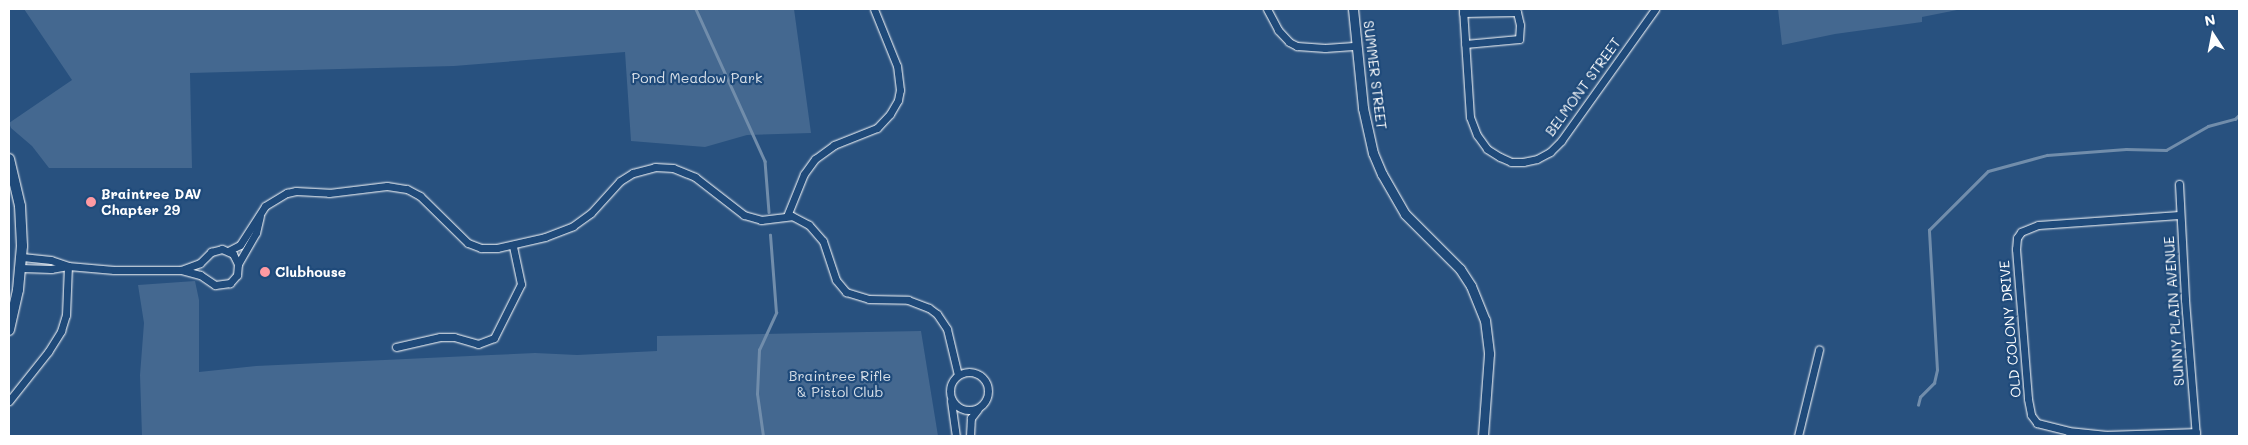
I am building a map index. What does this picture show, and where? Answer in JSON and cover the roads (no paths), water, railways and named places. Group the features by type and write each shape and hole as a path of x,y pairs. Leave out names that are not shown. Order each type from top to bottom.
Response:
{"main road":[{"path":"9,159 20,206 21,263 9,330"}],"street":[{"path":"787,216 804,174 815,159 834,145 877,128 890,114 898,100 900,84 897,66 874,9"},
{"path":"1267,9 1284,37 1298,46 1325,48 1357,46"},
{"name":"SUMMER STREET","path":"1353,9 1367,132 1382,174 1405,214 1460,269 1471,286 1485,320 1489,354 1483,436"},
{"name":"BELMONT STREET","path":"1463,11 1470,117 1477,135 1487,149 1500,157 1511,162 1524,162 1537,159 1550,152 1561,141 1655,9"},
{"path":"1463,11 1517,12 1520,25 1519,39 1465,44"},
{"path":"181,270 200,263 216,250 228,251 240,245 268,204 293,192 323,193 397,187 411,191 424,198 454,232 472,245 492,248 545,237 573,226 591,213 624,178 638,171 655,167 673,168 690,174 739,213 750,218 766,220 787,216 800,219 818,233 824,241 838,284 846,292 863,298 908,300 937,314 949,334 958,375"},
{"name":"SUNNY PLAIN AVENUE","path":"2179,184 2196,434"},
{"path":"21,263 51,269 68,266 132,271 181,270 200,275 220,286 234,280 238,264 256,233 260,215"},
{"name":"OLD COLONY DRIVE","path":"2180,215 2062,223 2027,228 2017,238 2018,266 2028,399 2031,415 2037,424 2068,432 2107,435 2196,434"},
{"path":"396,347 440,337 454,337 478,344 494,338 521,284 513,245"},
{"path":"228,251 236,258 238,264"},
{"path":"21,263 51,260 68,266"},
{"path":"9,401 48,352 61,331 66,310 68,266"},
{"path":"1798,436 1820,350"},
{"path":"956,436 950,396 951,384 958,375 964,372 978,373 987,382 988,396 971,418 970,436"},
{"path":"950,396 957,406 963,410 976,410 981,407"}],"waterway":[{"path":"696,9 765,161 769,212"},
{"path":"1918,405 1920,397 1934,383 1937,370 1929,230 1988,171 2047,155 2126,149 2166,150 2208,126 2235,119 2239,115"},
{"path":"763,436 757,394 759,350 776,313 770,235"}],"place":[{"name":"Braintree DAV Chapter 29","path":"91,202"},
{"name":"Clubhouse","path":"265,272"}],"park label":[{"name":"Pond Meadow Park","path":"697,78"},
{"name":"Braintree Rifle & Pistol Club","path":"840,384"}]}
